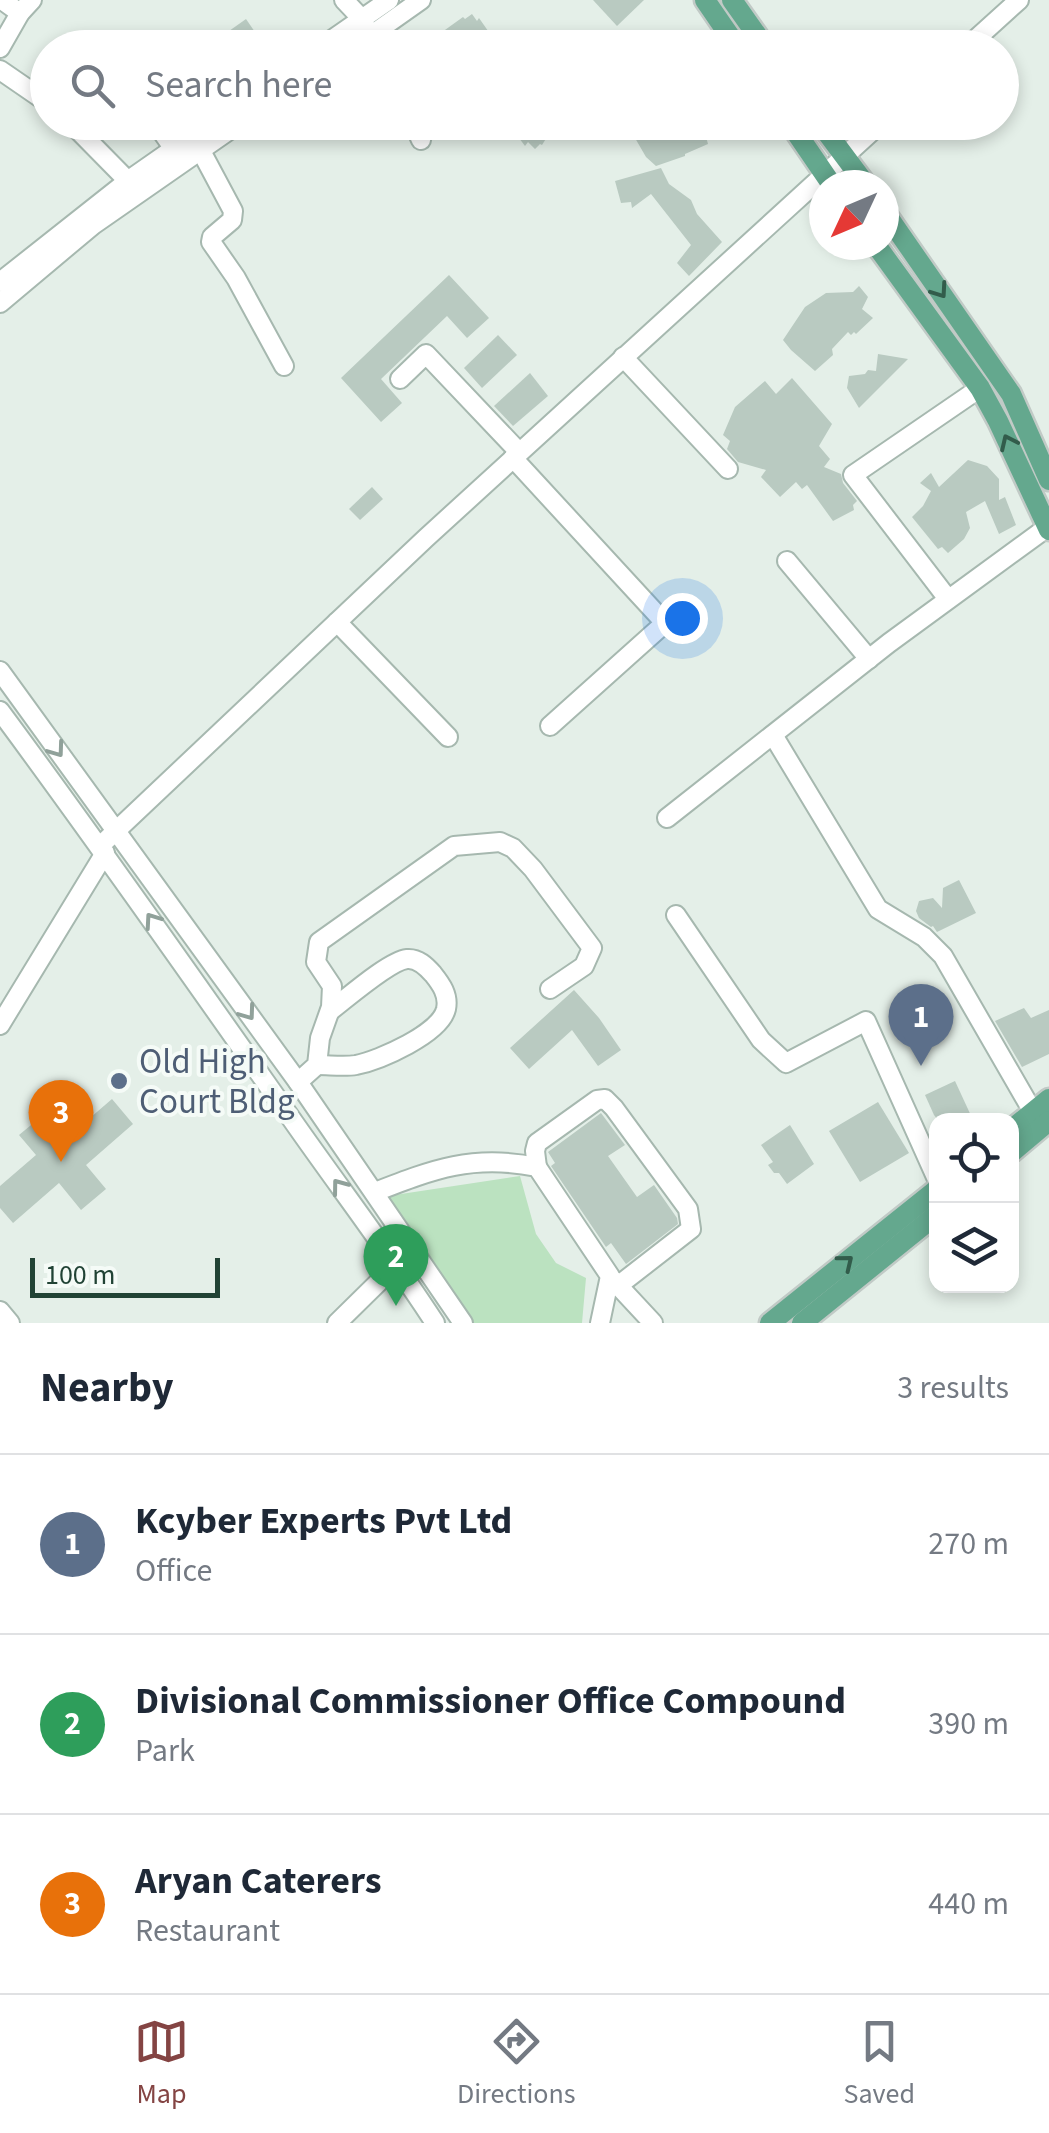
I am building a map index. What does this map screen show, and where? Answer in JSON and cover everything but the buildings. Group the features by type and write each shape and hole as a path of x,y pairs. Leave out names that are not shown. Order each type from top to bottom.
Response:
{"main road":[{"path":"706,0 726,30"},
{"path":"732,0 753,30"},
{"path":"801,140 821,170"},
{"path":"833,140 855,170"},
{"path":"899,233 1011,394 1049,480"},
{"path":"887,260 980,388 1048,527"},
{"path":"1019,1125 1044,1111"},
{"path":"1019,1143 1044,1111"},
{"path":"770,1323 929,1196"},
{"path":"802,1323 929,1222"}],"street":[{"path":"0,48 26,6 2,0"},
{"path":"344,0 366,30"},
{"path":"371,30 389,0"},
{"path":"375,30 421,0"},
{"path":"986,30 1019,0"},
{"path":"0,70 30,91"},
{"path":"91,140 140,182"},
{"path":"163,140 170,157"},
{"path":"0,303 170,157 201,140"},
{"path":"835,170 862,140"},
{"path":"197,142 233,211 232,220 211,242 236,278 284,366"},
{"path":"0,282 140,182"},
{"path":"0,1026 116,832 516,455 809,196"},
{"path":"400,379 426,354 665,623 550,726"},
{"path":"623,357 728,469"},
{"path":"948,598 853,475 980,388"},
{"path":"668,818 868,659 1048,527"},
{"path":"787,561 868,659"},
{"path":"337,622 448,737"},
{"path":"0,671 298,1082 463,1323"},
{"path":"0,710 397,1264 435,1323"},
{"path":"773,734 878,909 924,937 942,956 1044,1111"},
{"path":"298,1082 317,1065 320,1038 330,1011 332,986 316,962 319,942 454,846 500,842 513,848 592,948 584,966 550,989"},
{"path":"676,916 761,1040 786,1063 866,1021 929,1162"},
{"path":"317,1065 352,1066 395,1052 446,1013 446,996 428,968 416,960 404,959 330,1011"},
{"path":"600,1323 614,1280 691,1229 688,1209 614,1108 605,1100 597,1100 538,1143 537,1167 614,1280 653,1323"},
{"path":"375,1192 436,1168 484,1161 537,1167"},
{"path":"337,1323 397,1264"},
{"path":"0,1312 10,1323"}],"green space":[{"path":"520,1176 536,1234 556,1263 586,1278 582,1323 457,1323 368,1199"}],"place":[{"name":"Kcyber Experts Pvt Ltd","path":"921,1066"},
{"name":"Old High Court Bldg","path":"119,1081"},
{"name":"Aryan Caterers","path":"61,1162"},
{"name":"Divisional Commissioner Office Compound","path":"396,1306"}]}
